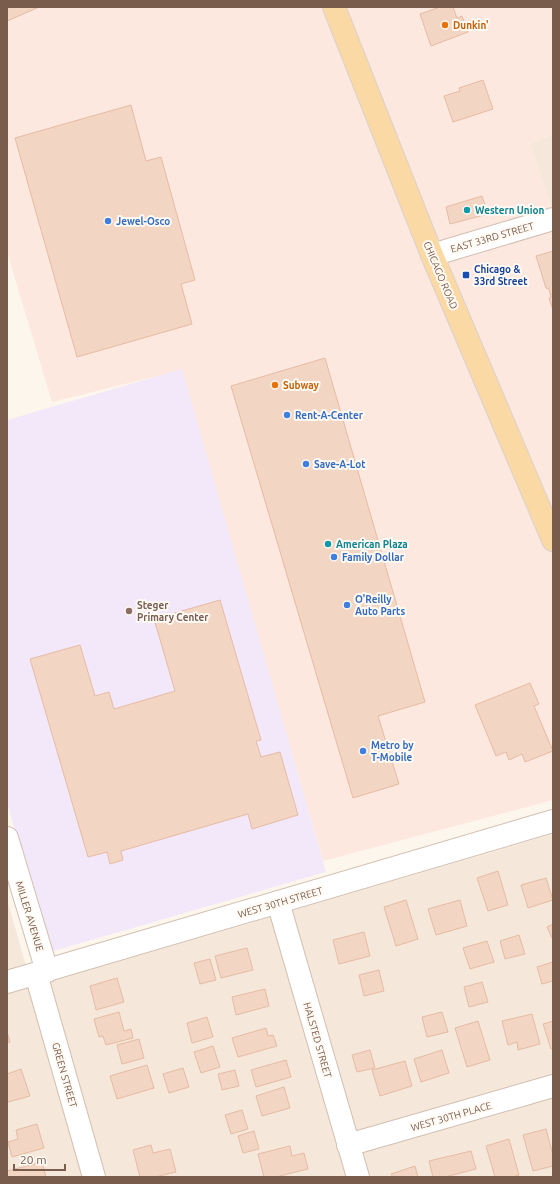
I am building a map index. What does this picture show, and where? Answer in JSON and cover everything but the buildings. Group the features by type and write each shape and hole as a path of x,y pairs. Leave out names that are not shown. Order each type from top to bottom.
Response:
{"main road":[{"name":"CHICAGO ROAD","path":"334,7 432,254 553,540"}],"street":[{"name":"EAST 33RD STREET","path":"432,254 553,219"},
{"name":"WEST 30TH STREET","path":"7,982 553,821"},
{"name":"MILLER AVENUE","path":"7,838 41,972"},
{"name":"HALSTED STREET","path":"278,902 358,1177"},
{"name":"GREEN STREET","path":"41,972 94,1177"},
{"name":"WEST 30TH PLACE","path":"348,1145 553,1086"}],"shaded area":[{"path":"7,7 553,7 553,134 530,144 551,206 553,206 553,800 323,861 182,370 52,402 7,252"},
{"path":"553,134 553,206 551,206 530,144"},
{"name":"Steger Primary Center","path":"182,369 326,872 50,952 7,803 7,420"},
{"path":"553,834 553,1177 7,1177 7,899 32,987"}],"place":[{"name":"Dunkin'","path":"445,25"},
{"name":"Western Union","path":"467,210"},
{"name":"Jewel-Osco","path":"108,221"},
{"name":"Chicago & 33rd Street","path":"466,275"},
{"name":"Subway","path":"275,385"},
{"name":"Rent-A-Center","path":"287,415"},
{"name":"Save-A-Lot","path":"306,464"},
{"name":"American Plaza","path":"328,544"},
{"name":"Family Dollar","path":"334,557"},
{"name":"O'Reilly Auto Parts","path":"347,605"},
{"name":"Steger Primary Center","path":"129,611"},
{"name":"Metro by T-Mobile","path":"363,751"}]}
